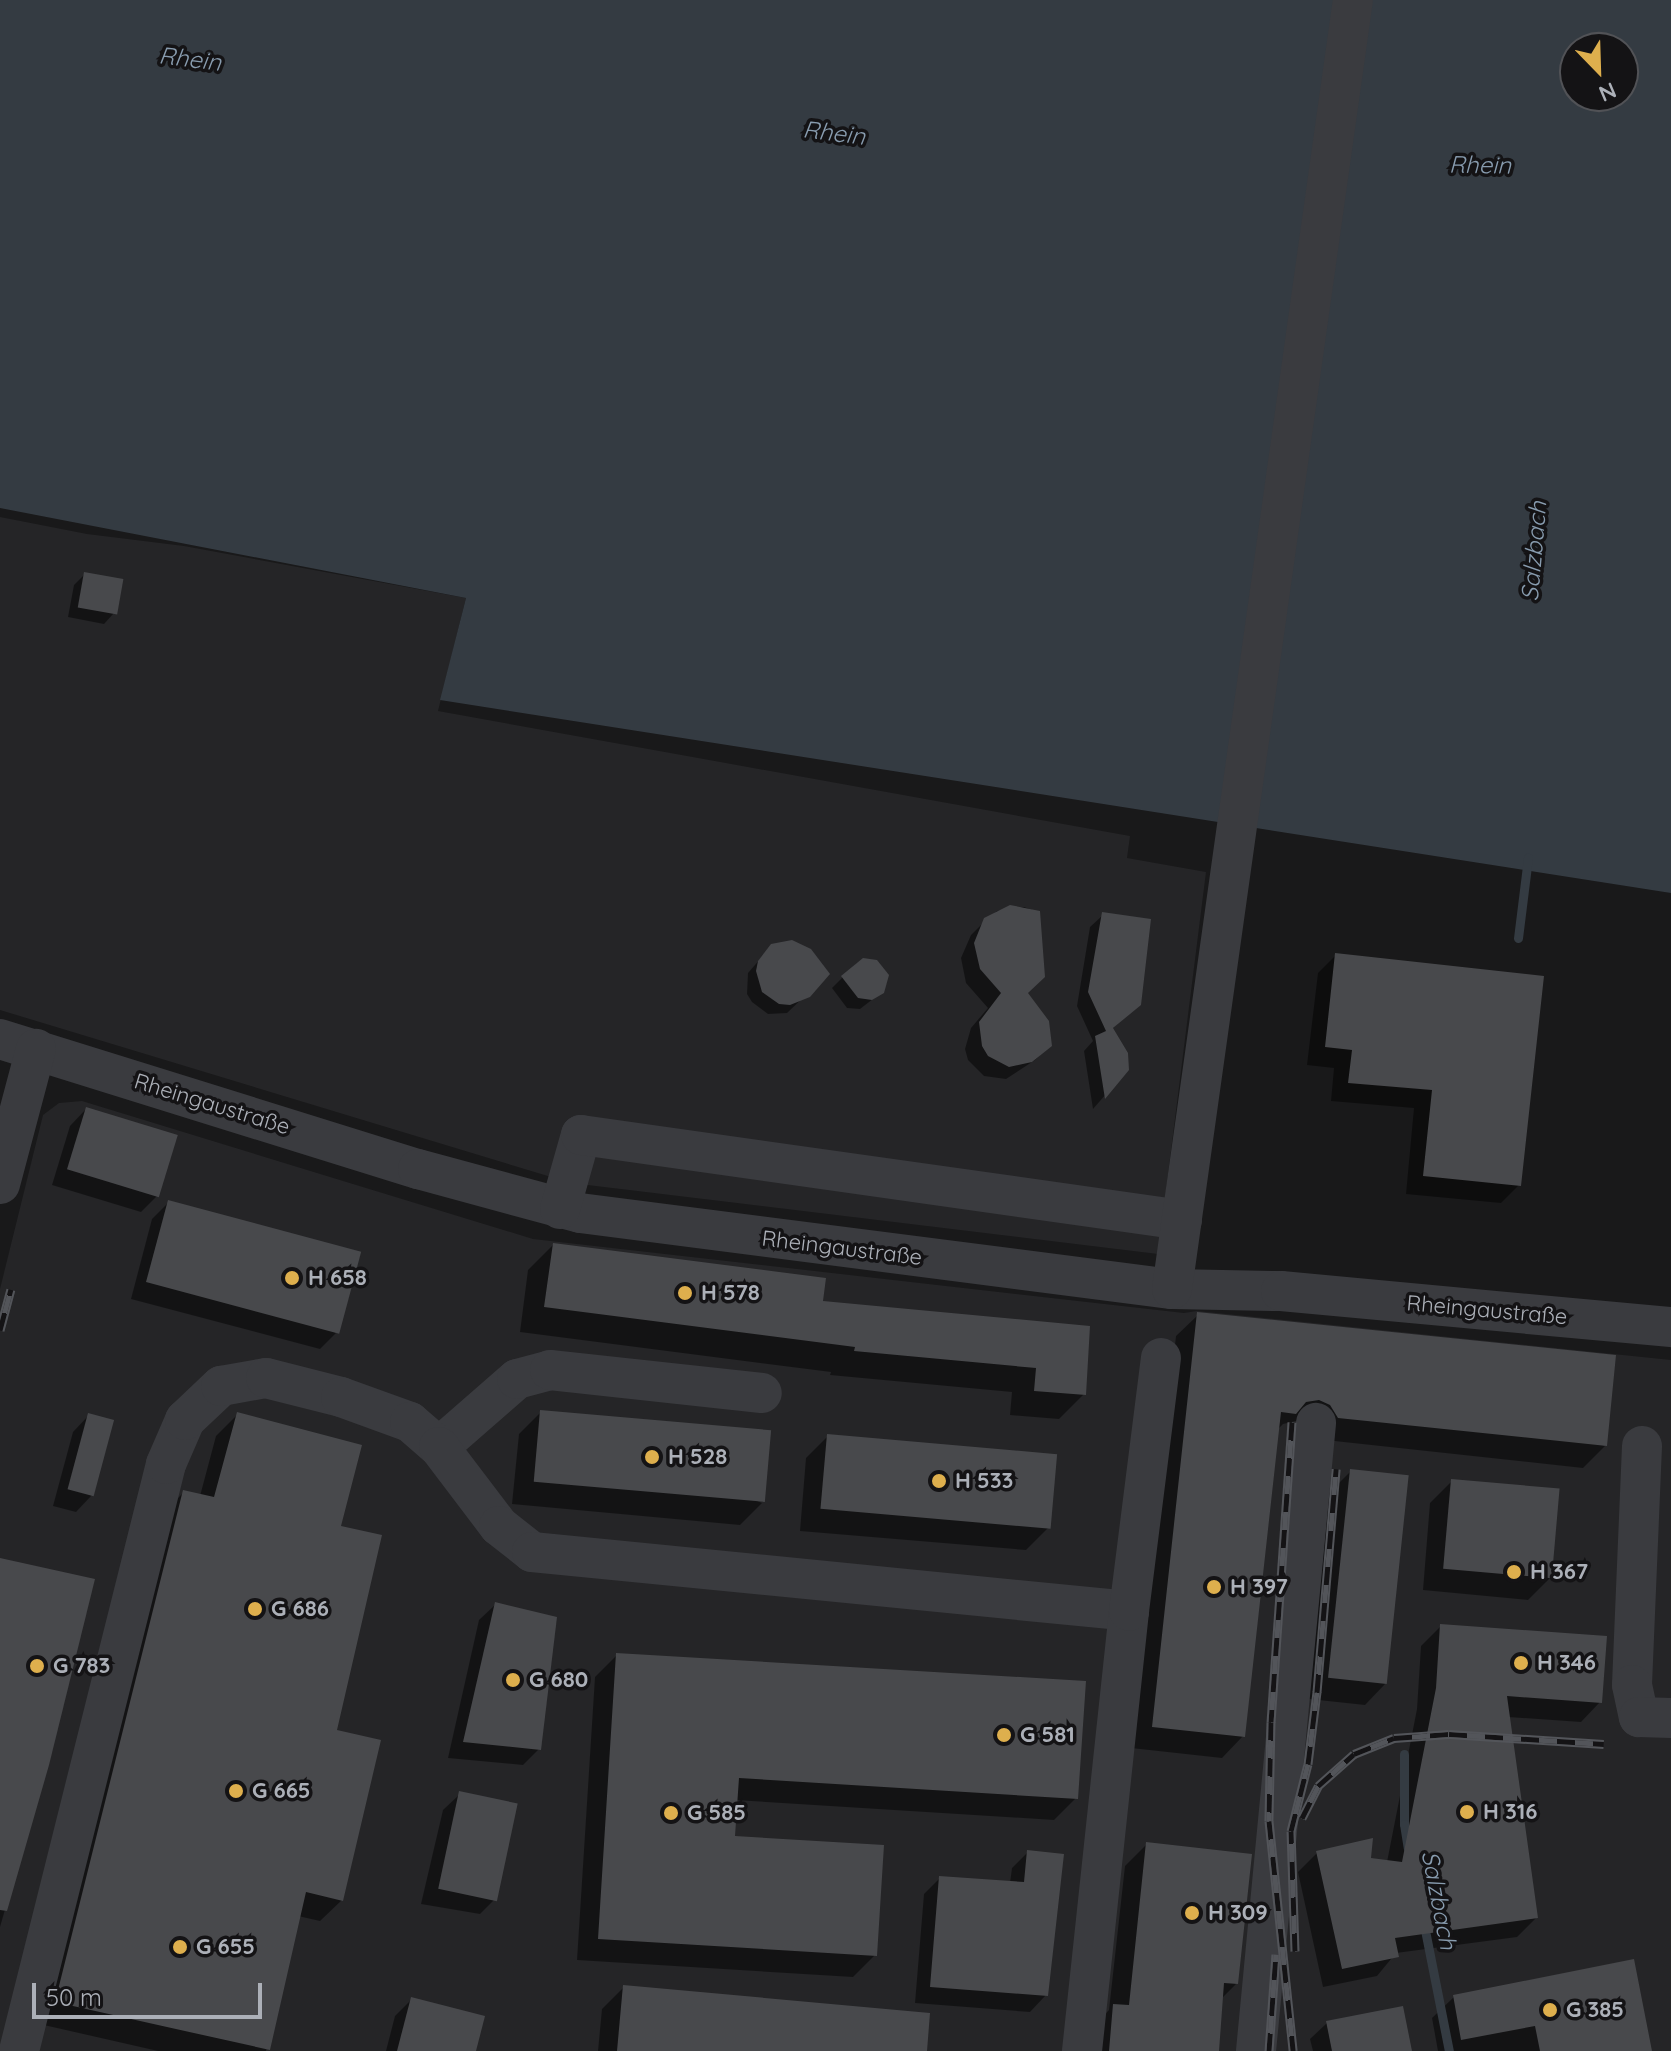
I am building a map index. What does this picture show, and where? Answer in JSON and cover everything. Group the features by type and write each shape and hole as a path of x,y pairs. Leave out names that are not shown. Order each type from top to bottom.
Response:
{"street":[{"path":"1172,1289 1353,0"},
{"path":"0,1184 18,1044"},
{"name":"Rheingaustraße","path":"18,1044 418,1169 560,1209 1172,1289 1281,1291 1671,1327"},
{"path":"560,1209 581,1135 1182,1220"},
{"path":"1082,2051 1129,1611 1161,1358"},
{"path":"439,1447 517,1379 550,1370 762,1393"},
{"path":"19,2051 166,1464 185,1420 221,1386 266,1378 341,1397 410,1422 439,1447 499,1526 532,1552 1129,1611"},
{"path":"1256,2051 1316,1423"},
{"path":"1642,1446 1632,1685 1639,1717 1671,1718"}],"shaded area":[{"path":"0,517 87,534 184,546 466,598 438,711 1130,836 1127,858 1206,872 1158,1254 571,1183 0,1010"},
{"path":"82,1101 533,1239 1184,1313 1197,1311 1671,1360 1671,2051 0,2051 0,1289 43,1115 59,1103"}],"water":[{"name":"Rhein","path":"0,0 1671,0 1671,893 440,700 466,598 0,508"}],"building":[{"path":"84,572 123,579 117,614 78,607"},
{"path":"1010,905 1040,911 1045,977 1028,993 1049,1021 1052,1046 1032,1062 1009,1067 988,1056 982,1046 979,1022 1001,993 980,969 974,943 984,918"},
{"path":"1102,912 1151,919 1141,1005 1113,1028 1128,1053 1129,1070 1105,1099 1095,1036 1106,1031 1088,992"},
{"path":"792,940 811,949 830,974 810,997 790,1005 779,1004 762,992 756,971 758,961 771,944"},
{"path":"1335,953 1544,976 1521,1186 1423,1176 1432,1090 1348,1083 1352,1050 1325,1047"},
{"path":"863,958 877,960 889,975 884,993 872,1000 858,998 841,976"},
{"path":"86,1107 178,1135 159,1197 67,1169"},
{"path":"168,1200 361,1252 339,1334 146,1282"},
{"path":"553,1243 826,1278 823,1301 1090,1326 1086,1395 1034,1391 1036,1368 854,1351 855,1347 544,1307"},
{"name":"H 397","path":"1197,1312 1616,1355 1607,1446 1338,1418 1330,1405 1319,1400 1306,1402 1296,1414 1281,1412 1245,1737 1152,1727"},
{"name":"H 528","path":"540,1410 771,1430 765,1502 534,1482"},
{"path":"237,1412 362,1445 341,1526 382,1535 337,1730 381,1740 343,1901 306,1892 270,2050 55,2002 183,1490 214,1497"},
{"path":"88,1413 114,1420 94,1496 68,1489"},
{"name":"H 533","path":"827,1434 1057,1454 1051,1529 820,1509"},
{"path":"1350,1469 1409,1475 1387,1684 1328,1678"},
{"path":"1451,1479 1560,1488 1552,1578 1443,1569"},
{"name":"G 783","path":"0,1558 95,1579 49,1765 7,1911 0,1910"},
{"name":"G 680","path":"495,1602 557,1617 541,1750 463,1742"},
{"path":"1440,1624 1607,1636 1602,1703 1507,1696 1538,1918 1395,1938 1399,1957 1342,1969 1316,1851 1373,1838 1371,1858 1402,1862 1436,1688"},
{"name":"G 585","path":"616,1653 1086,1681 1078,1799 739,1778 735,1836 884,1845 877,1956 598,1939"},
{"path":"459,1791 518,1803 497,1901 438,1889"},
{"name":"H 309","path":"1146,1842 1252,1854 1238,1984 1224,1983 1219,2051 1109,2051 1113,2004 1129,2005"},
{"path":"1027,1850 1064,1854 1048,1996 930,1987 939,1876 1024,1882"},
{"name":"G 385","path":"1634,1959 1652,2051 1540,2051 1535,2026 1461,2040 1453,1995"},
{"path":"623,1985 930,2013 927,2051 617,2051"},
{"path":"411,1997 485,2016 476,2051 397,2051"},
{"path":"1403,2006 1412,2051 1332,2051 1326,2021"}],"waterway":[{"name":"Salzbach","path":"1518,938 1528,858"},
{"name":"Salzbach","path":"1404,1754 1404,1824 1408,1848"},
{"name":"Salzbach","path":"1424,1925 1449,2051"}],"railway":[{"path":"0,1330 11,1289"},
{"path":"1292,1422 1271,1722 1269,1821 1293,2051"},
{"path":"1295,1951 1291,1831 1308,1764 1317,1692 1336,1469"},
{"path":"1302,1818 1318,1786 1354,1754 1394,1738 1449,1734 1604,1744"},
{"path":"1269,2051 1276,1954"}],"place":[{"name":"H 658","path":"292,1278"},
{"name":"H 578","path":"685,1293"},
{"name":"H 528","path":"652,1457"},
{"name":"H 533","path":"939,1481"},
{"name":"H 367","path":"1514,1572"},
{"name":"H 397","path":"1214,1587"},
{"name":"G 686","path":"255,1609"},
{"name":"H 346","path":"1521,1663"},
{"name":"G 783","path":"37,1666"},
{"name":"G 680","path":"513,1680"},
{"name":"G 581","path":"1004,1735"},
{"name":"G 665","path":"236,1791"},
{"name":"H 316","path":"1467,1812"},
{"name":"G 585","path":"671,1813"},
{"name":"H 309","path":"1192,1913"},
{"name":"G 655","path":"180,1947"},
{"name":"G 385","path":"1550,2010"}]}
